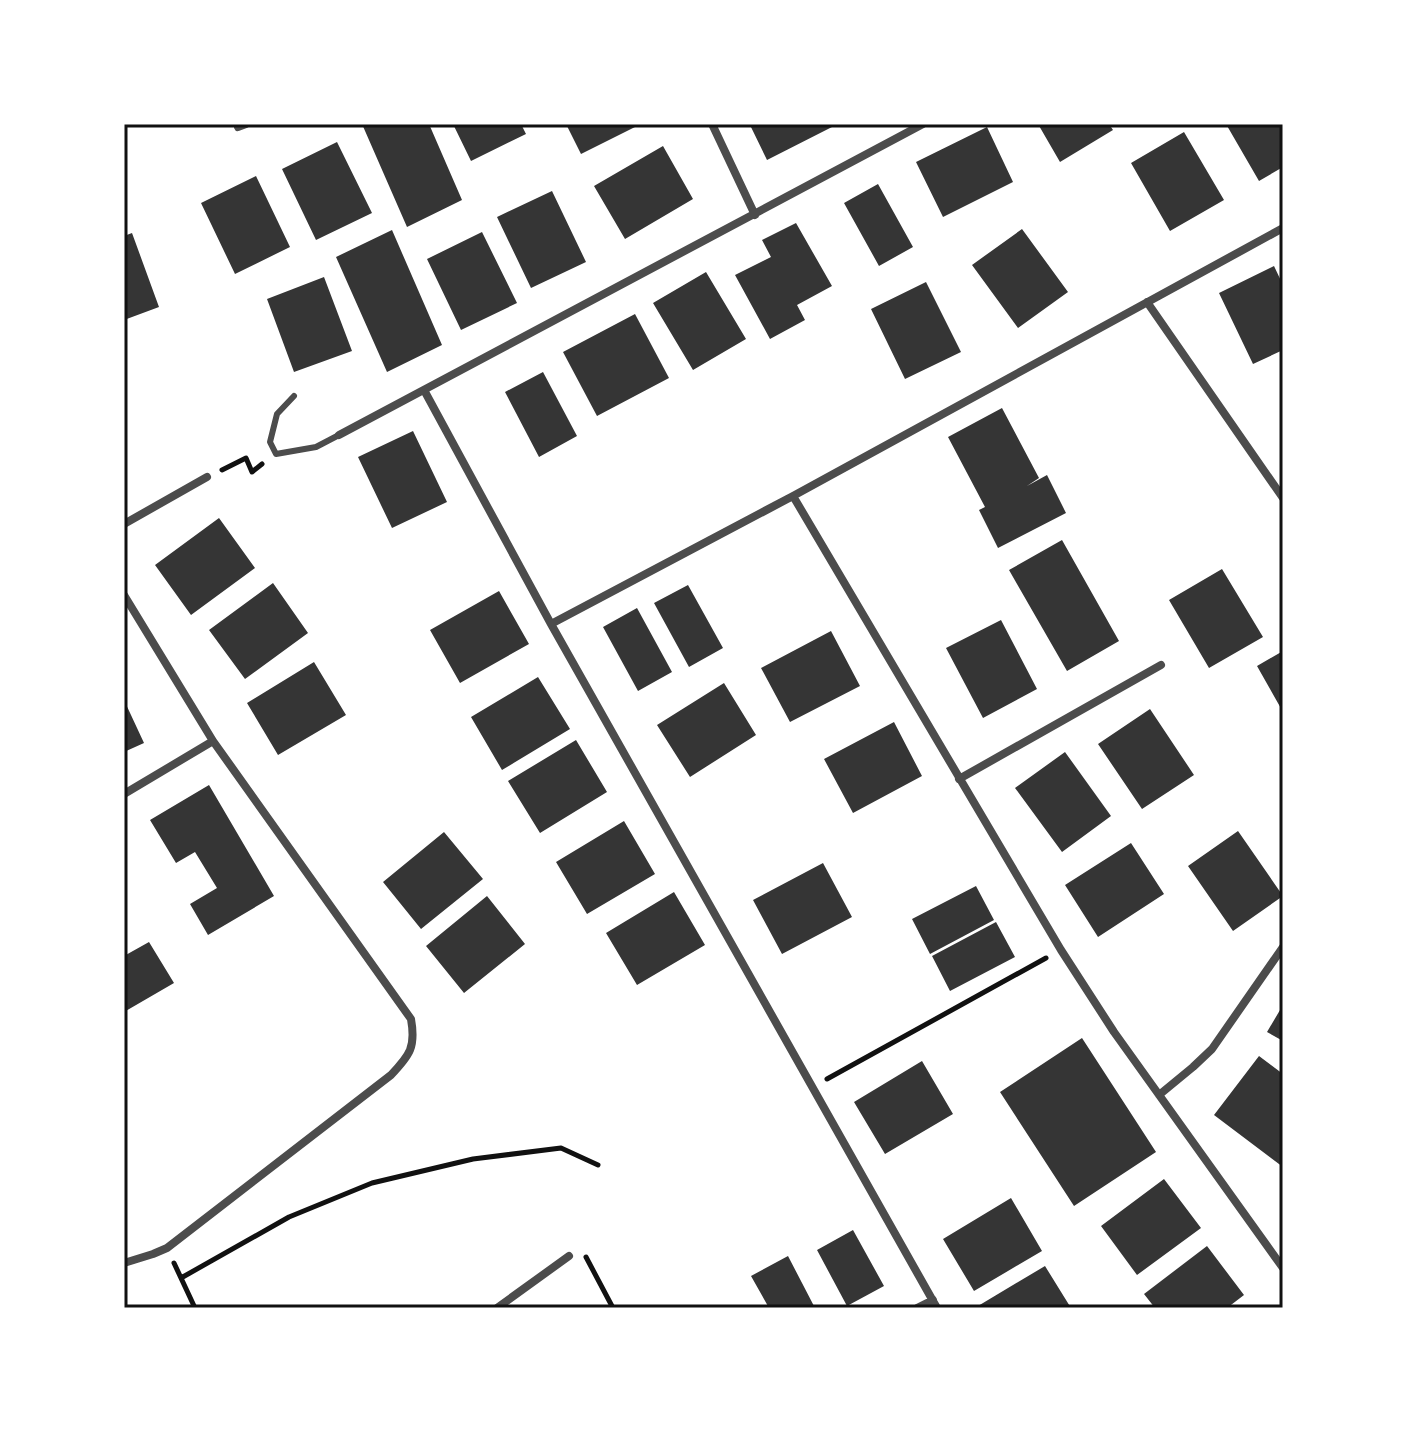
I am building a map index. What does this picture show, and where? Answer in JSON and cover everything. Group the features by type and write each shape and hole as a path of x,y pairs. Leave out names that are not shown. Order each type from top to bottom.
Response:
{"street":[{"path":"712,124 755,215"},
{"path":"339,435 923,124"},
{"path":"551,624 793,496 1283,228"},
{"path":"1147,302 1283,498"},
{"path":"424,390 551,624 935,1304 917,1308"},
{"path":"124,524 207,477"},
{"path":"793,496 1061,950 1114,1032 1283,1268"},
{"path":"124,595 213,741 411,1019 414,1036 407,1058 391,1075 167,1248 124,1263"},
{"path":"959,779 1161,665"},
{"path":"124,794 213,741"},
{"path":"1159,1095 1212,1049 1283,947"},
{"path":"497,1308 569,1256"}],"lane":[{"path":"294,396 277,414 270,442 276,454 316,447 339,435"}],"path":[{"path":"207,477 246,458 252,472"},
{"path":"812,1087 1061,950"},
{"path":"181,1278 289,1217 372,1183 473,1159 561,1148 598,1165"},
{"path":"167,1248 195,1308"},
{"path":"569,1256 587,1257 613,1308"}],"building":[{"path":"362,124 429,124 462,200 407,227"},
{"path":"453,124 521,124 526,134 471,161"},
{"path":"566,124 641,124 581,154"},
{"path":"752,124 831,124 832,127 767,160"},
{"path":"1038,124 1109,124 1113,130 1060,162"},
{"path":"1226,124 1283,124 1283,167 1259,181"},
{"path":"987,127 1013,182 943,217 916,162"},
{"path":"1184,132 1224,200 1170,231 1131,163"},
{"path":"337,142 372,213 316,240 282,169"},
{"path":"663,146 693,199 625,239 594,186"},
{"path":"256,176 290,247 235,274 201,203"},
{"path":"878,184 913,247 879,266 844,203"},
{"path":"552,191 586,262 531,288 497,217"},
{"path":"796,223 832,286 797,305 805,320 770,339 735,275 771,257 762,240"},
{"path":"1022,229 1068,292 1018,328 972,265"},
{"path":"392,230 442,345 387,372 336,257"},
{"path":"482,232 517,303 461,330 427,259"},
{"path":"132,233 159,307 124,320 124,236"},
{"path":"1274,266 1283,285 1283,350 1253,364 1219,293"},
{"path":"706,272 746,339 693,370 653,303"},
{"path":"324,277 352,351 294,372 267,299"},
{"path":"926,282 961,352 905,379 871,309"},
{"path":"635,314 669,378 597,416 563,352"},
{"path":"543,372 577,436 539,457 505,392"},
{"path":"1002,408 1039,478 1027,486 1047,475 1066,513 998,548 979,510 985,507 948,437"},
{"path":"413,431 447,502 392,528 358,457"},
{"path":"219,518 255,568 191,615 155,565"},
{"path":"1062,540 1119,641 1067,671 1009,570"},
{"path":"1222,569 1263,637 1209,668 1169,600"},
{"path":"273,583 308,633 245,679 209,630"},
{"path":"688,585 723,648 689,667 654,603"},
{"path":"499,591 529,644 460,683 430,630"},
{"path":"637,608 672,672 638,691 603,627"},
{"path":"1001,620 1037,689 983,718 946,648"},
{"path":"831,631 860,686 790,722 761,668"},
{"path":"1283,651 1283,712 1257,666"},
{"path":"314,662 346,715 278,755 247,703"},
{"path":"538,677 570,729 502,770 471,717"},
{"path":"724,683 756,735 690,777 657,725"},
{"path":"124,700 144,743 124,752"},
{"path":"1150,709 1194,775 1142,809 1098,744"},
{"path":"894,722 922,776 853,813 824,759"},
{"path":"576,740 607,792 540,833 508,781"},
{"path":"1065,752 1111,816 1062,852 1015,788"},
{"path":"209,785 274,896 208,935 190,904 217,888 195,852 176,863 150,820"},
{"path":"624,821 655,874 587,914 556,862"},
{"path":"1238,831 1283,896 1233,931 1188,866"},
{"path":"444,832 483,879 421,929 383,882"},
{"path":"1131,843 1164,894 1098,937 1065,885"},
{"path":"823,863 852,917 782,954 753,900"},
{"path":"976,886 994,920 930,954 912,919"},
{"path":"674,892 705,945 637,985 606,933"},
{"path":"487,896 525,944 464,993 426,946"},
{"path":"996,922 1015,957 950,991 932,956"},
{"path":"149,942 174,983 124,1012 124,956"},
{"path":"1283,1005 1283,1041 1267,1032"},
{"path":"1082,1038 1156,1152 1074,1206 1000,1092"},
{"path":"1259,1056 1283,1074 1283,1167 1214,1115"},
{"path":"922,1061 953,1114 885,1154 854,1102"},
{"path":"1164,1179 1201,1228 1137,1275 1101,1226"},
{"path":"1011,1198 1042,1251 974,1291 943,1239"},
{"path":"853,1230 884,1286 847,1306 817,1250"},
{"path":"1207,1246 1244,1295 1227,1308 1155,1308 1144,1294"},
{"path":"788,1256 815,1308 769,1308 751,1276"},
{"path":"1045,1266 1071,1308 979,1308 978,1306"}]}
